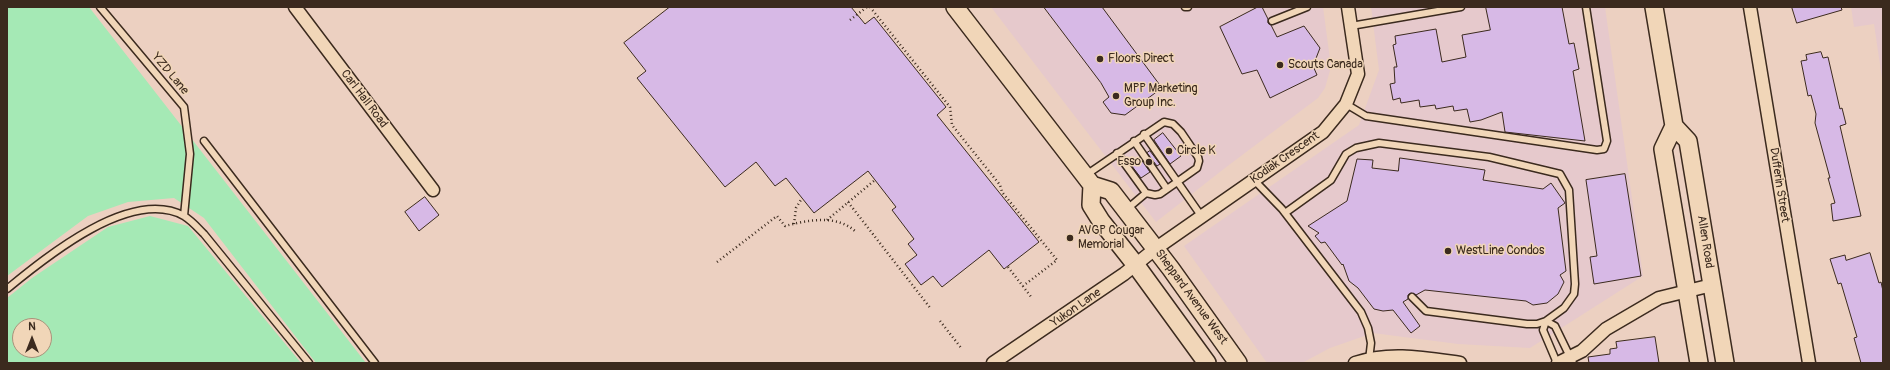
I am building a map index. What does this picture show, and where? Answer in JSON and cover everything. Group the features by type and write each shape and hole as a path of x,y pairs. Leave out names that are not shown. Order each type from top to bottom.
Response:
{"main road":[{"path":"955,7 1088,180 1091,205 1207,363"},
{"path":"1654,7 1674,126 1663,149 1699,363"},
{"name":"Allen Road","path":"1674,126 1688,141 1725,363"},
{"name":"Sheppard Avenue West","path":"1088,180 1111,191 1238,363"}],"street":[{"name":"Carl Hall Road","path":"294,7 432,190"},
{"name":"Kodiak Crescent","path":"1155,249 1323,132 1346,104 1358,74 1348,7"},
{"name":"Dufferin Street","path":"1750,7 1809,363"},
{"name":"Yukon Lane","path":"994,363 1124,274 1155,249"},
{"path":"1557,363 1572,360 1606,329 1659,298 1686,290 1712,285"},
{"path":"1355,363 1397,355 1460,363"}],"lane":[{"name":"YZD Lane","path":"100,7 184,107 190,154 184,216"},
{"path":"1272,21 1307,7"},
{"path":"1351,26 1461,7"},
{"path":"1346,104 1366,116 1597,150 1604,149 1607,141 1586,7"},
{"path":"1088,180 1117,153 1144,134 1164,122 1173,124 1198,157 1199,164 1197,168 1167,189 1155,195 1146,194 1125,210"},
{"path":"1144,134 1202,217"},
{"path":"204,141 375,363"},
{"path":"1134,141 1167,189"},
{"path":"1285,213 1331,180 1346,154 1356,148 1380,144 1489,157 1560,174 1569,190 1575,284 1574,294 1564,308 1546,321 1527,324 1426,311 1412,297"},
{"path":"1117,153 1146,194"},
{"path":"1254,180 1285,213 1361,312 1368,328 1370,338 1369,361"},
{"path":"7,289 92,227 133,210 159,209 184,216 204,234 309,363"},
{"path":"1546,321 1555,326 1572,360"},
{"path":"1546,321 1543,330 1557,363"}],"path":[{"path":"850,20 867,7"},
{"path":"870,7 950,107 952,125 1000,185 1002,192 1057,260 1023,286"},
{"path":"827,220 875,180"},
{"path":"794,224 796,208 802,198"},
{"path":"848,202 931,309"},
{"path":"717,262 777,216 786,226 827,220 844,224 856,232"},
{"path":"1008,267 1032,298"},
{"path":"940,321 962,349"}],"shaded area":[{"path":"991,7 1323,7 1331,67 1325,88 1318,98 1156,222"},
{"path":"1371,7 1605,7 1643,276 1530,348 1458,344 1373,333 1330,348 1302,363 1267,363 1184,246 1359,125 1379,70"},
{"path":"1851,7 1883,7 1883,85 1874,24 1854,27"}],"green space":[{"path":"7,7 89,7 366,363 316,363 204,218 174,198 128,202 88,216 7,276"},
{"path":"150,216 188,226 301,363 7,363 7,298 32,278 108,227"}],"building":[{"path":"670,7 851,7 865,24 874,17 946,107 937,115 1039,242 1004,269 989,250 942,287 933,276 921,285 905,264 917,255 908,244 914,239 892,210 896,207 868,171 814,213 786,178 775,186 756,162 725,187 637,78 646,71 624,43"},
{"path":"1044,7 1102,7 1162,88 1125,115 1111,113 1103,102 1109,97 1101,83"},
{"path":"1258,7 1262,7 1268,19 1268,23 1271,25 1277,37 1304,26 1320,48 1313,66 1317,75 1270,98 1257,70 1242,74 1220,27"},
{"path":"1486,7 1562,7 1569,44 1574,43 1579,69 1573,71 1585,141 1505,132 1502,112 1481,120 1470,122 1467,109 1454,111 1453,106 1436,109 1435,105 1420,107 1419,100 1401,103 1400,98 1393,100 1390,84 1395,83 1394,67 1397,67 1393,45 1396,44 1395,36 1436,29 1442,62 1466,57 1462,35 1490,30"},
{"path":"1792,7 1841,7 1842,10 1797,23"},
{"path":"1821,52 1823,58 1828,57 1840,109 1842,108 1846,124 1840,126 1861,216 1833,221 1831,204 1835,203 1828,178 1830,178 1815,123 1816,114 1811,95 1808,96 1801,61 1807,60 1806,55"},
{"name":"Circle K","path":"1163,133 1181,156 1170,164 1154,140"},
{"path":"1150,151 1160,164 1157,166 1147,153"},
{"path":"1140,158 1150,172 1141,178 1131,165"},
{"name":"WestLine Condos","path":"1400,158 1485,170 1483,180 1543,189 1551,183 1565,203 1558,208 1566,271 1560,275 1564,282 1558,294 1547,303 1533,305 1526,301 1425,290 1416,295 1411,293 1408,295 1408,299 1403,302 1420,326 1411,333 1393,310 1383,311 1374,309 1358,288 1349,281 1343,264 1342,265 1325,242 1321,243 1315,236 1319,233 1308,226 1347,201 1357,159 1373,160 1372,168 1398,171"},
{"path":"1625,174 1641,276 1594,284 1590,257 1597,256 1586,180"},
{"path":"425,197 439,215 419,231 405,212"},
{"path":"1870,253 1883,291 1883,363 1861,363 1854,338 1857,337 1841,283 1838,284 1830,259 1845,255 1846,260"},
{"path":"1655,337 1659,363 1589,363 1588,357 1610,354 1610,349 1617,348 1616,342"}],"place":[{"name":"Floors Direct","path":"1100,59"},
{"name":"Scouts Canada","path":"1280,65"},
{"name":"MPP Marketing Group Inc.","path":"1116,96"},
{"name":"Circle K","path":"1169,151"},
{"name":"Esso","path":"1149,162"},
{"name":"AVGP Cougar Memorial","path":"1070,238"},
{"name":"WestLine Condos","path":"1448,251"}]}
